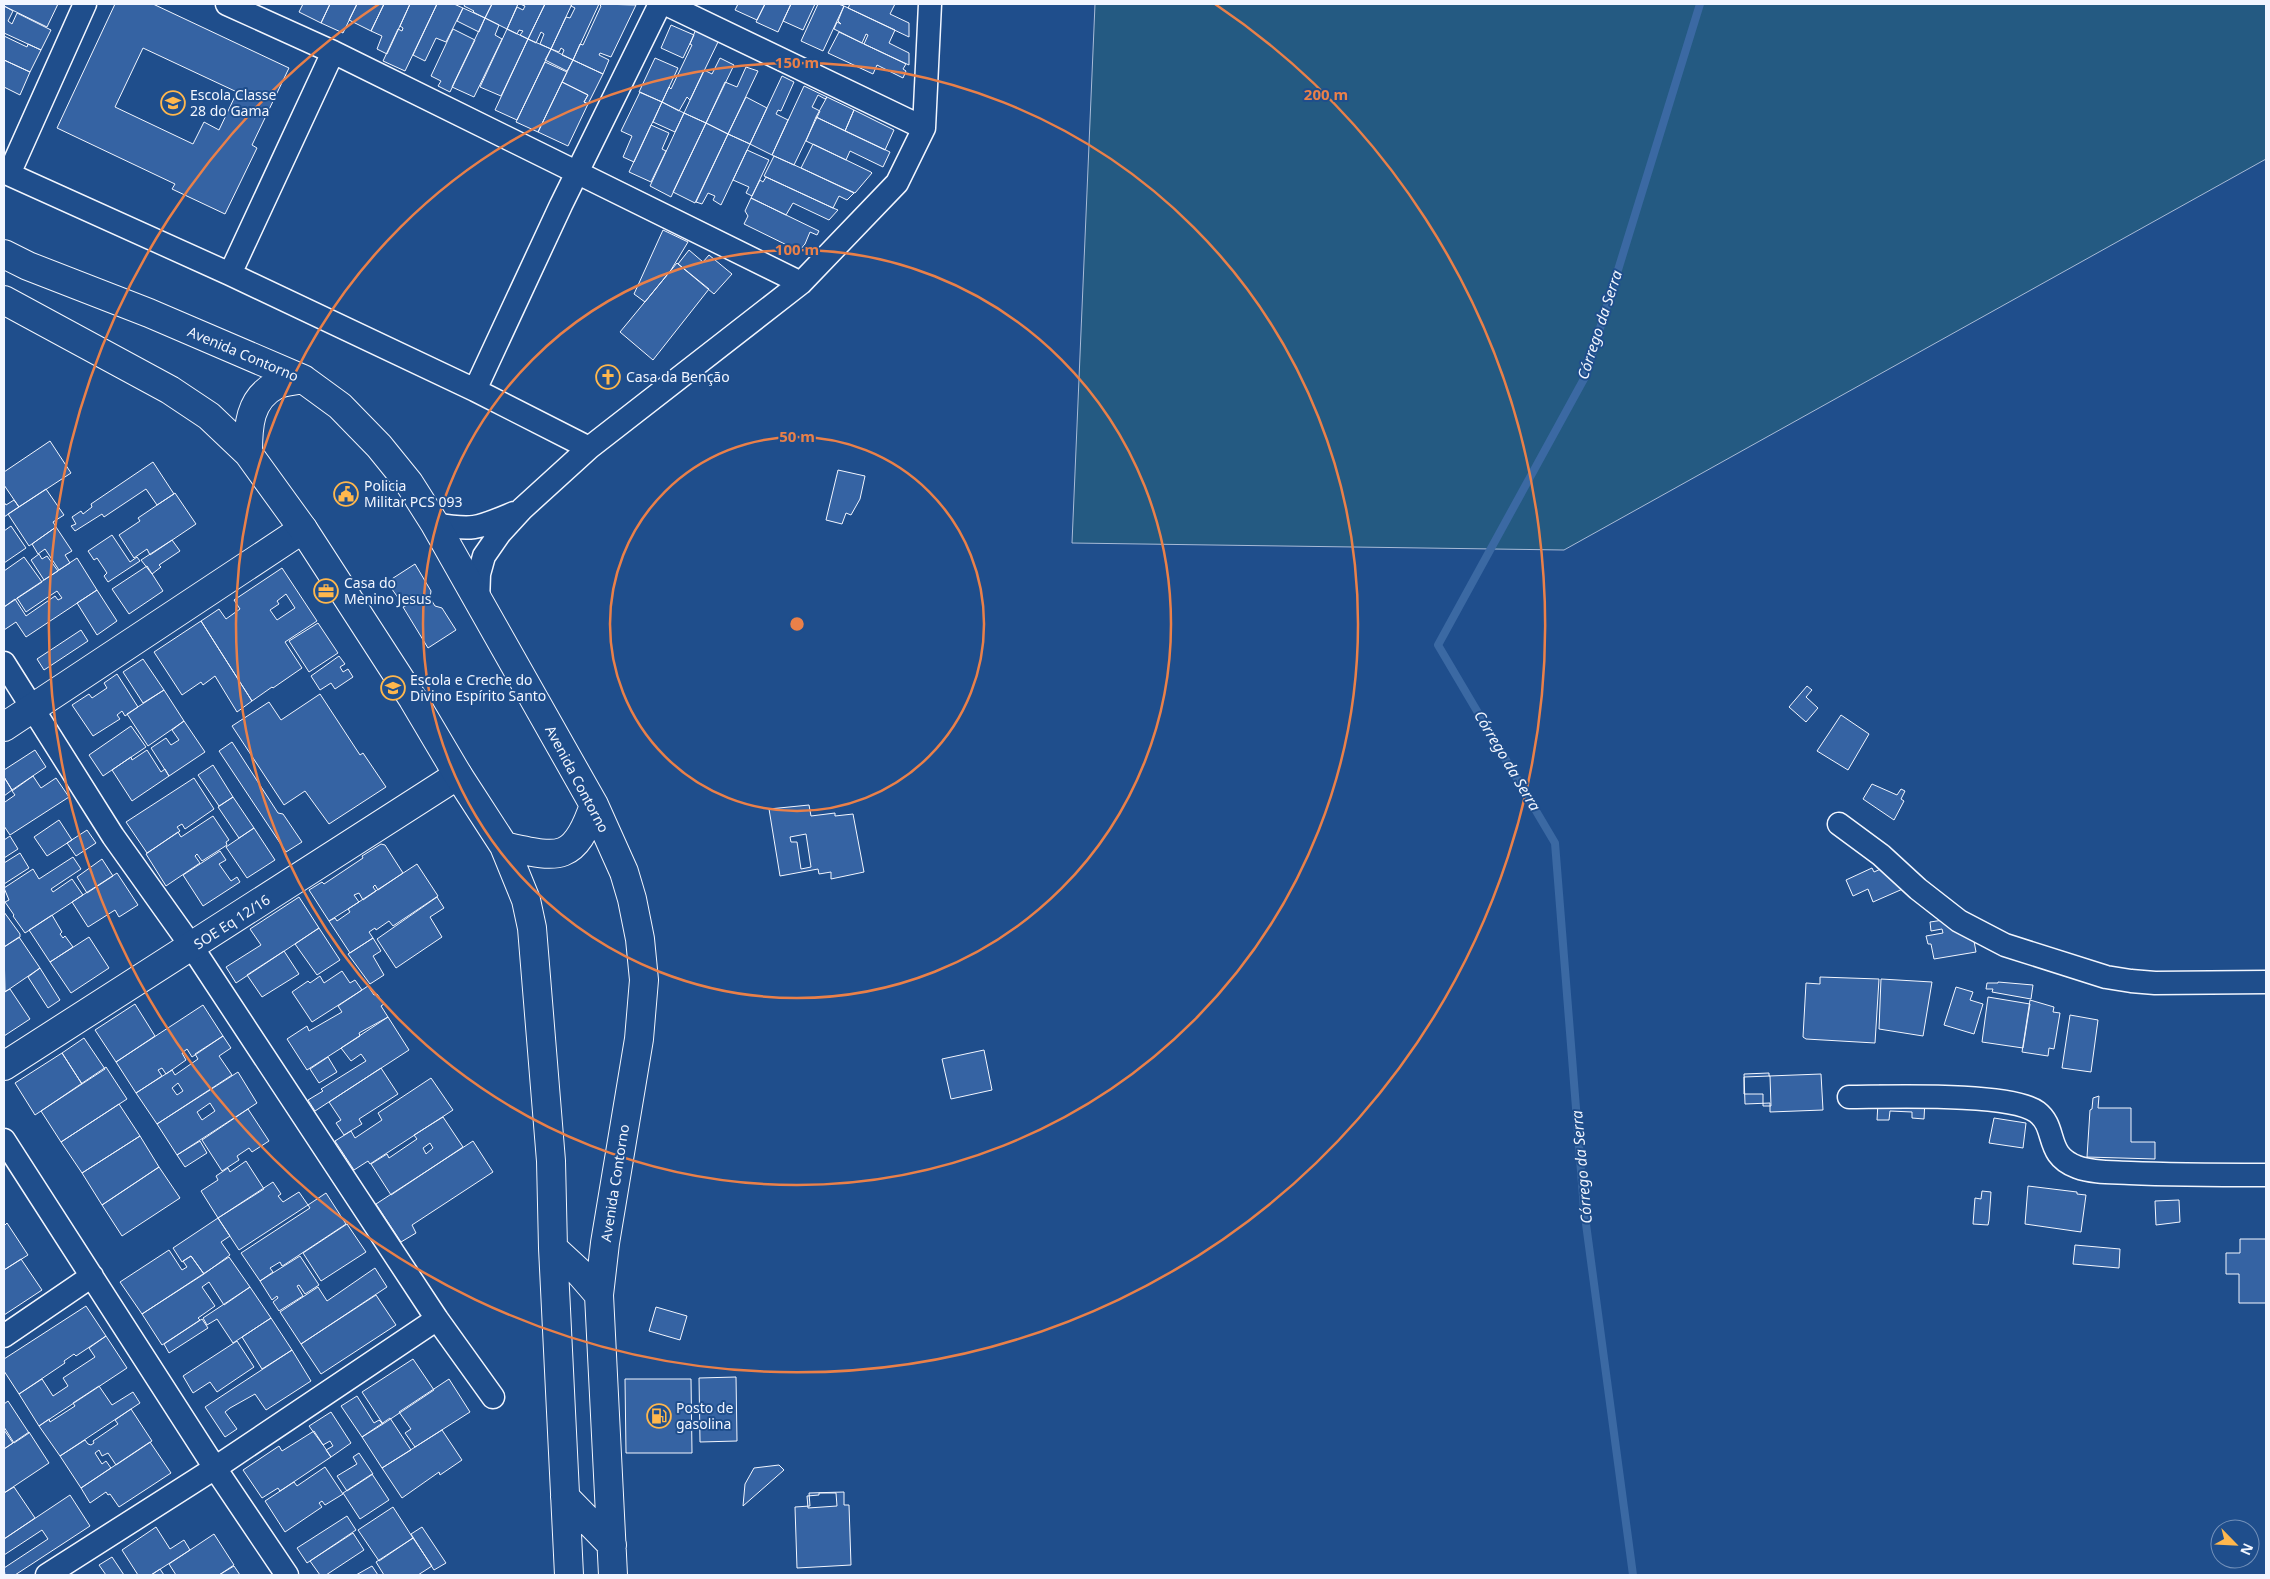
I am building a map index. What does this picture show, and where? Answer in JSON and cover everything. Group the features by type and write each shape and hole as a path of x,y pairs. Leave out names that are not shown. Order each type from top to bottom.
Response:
{"main road":[{"name":"Avenida Contorno","path":"4,254 28,266 149,313 303,379 340,406 379,446 409,482 435,524 594,805 624,872 632,899 644,980 639,1039 605,1243 599,1295 613,1575"},
{"path":"4,300 170,390 209,416 248,453 303,529 413,699 458,775 504,846 523,892 532,928 551,1161 553,1248 569,1575"},
{"path":"248,453 250,419 256,404 265,392 277,384 303,379"},
{"path":"4,728 303,529"},
{"name":"SOE Eq 12/16","path":"4,1066 458,775"},
{"path":"504,846 554,855 566,852 582,835 594,805"},
{"path":"553,1248 579,1272 599,1295"},
{"path":"565,1497 612,1546"}],"street":[{"path":"85,4 6,173 230,274 475,390 588,448"},
{"path":"227,4 333,52 801,283"},
{"path":"475,390 577,172 660,4"},
{"path":"666,4 924,128"},
{"path":"478,602 479,574 484,556 500,533 522,509 588,448 801,283 897,183 924,128 930,4"},
{"path":"230,274 333,52"},
{"path":"435,524 466,529 482,527 522,509"},
{"path":"4,663 113,836 192,947 437,1319 493,1397"},
{"path":"1839,824 1881,855 1918,889 1959,921 2005,945 2106,977 2131,981 2155,983 2266,982"},
{"path":"1849,1097 1963,1098 2019,1104 2035,1110 2043,1117 2059,1155 2067,1163 2080,1168 2150,1174 2266,1175"},
{"path":"4,1140 215,1468 287,1575"},
{"path":"4,1336 92,1276"},
{"path":"47,1575 215,1468 437,1319"}],"shaded area":[{"path":"1095,4 2266,4 2266,159 1564,550 1072,543"}],"building":[{"path":"4,4 58,4 47,27 4,6"},
{"path":"115,4 153,4 289,68 252,145 257,148 225,214 172,189 175,184 57,128","holes":["143,48 237,92 219,130 204,122 193,144 115,107"]},
{"path":"303,4 330,4 321,23 299,12"},
{"path":"330,4 357,4 343,33 321,23"},
{"path":"357,4 384,4 371,31 349,20"},
{"path":"384,4 410,4 387,54 377,49 382,36 371,31"},
{"path":"410,4 437,4 405,71 383,61 398,29 402,31 403,28 400,26"},
{"path":"437,4 454,4 463,8 446,42 436,38 425,61 413,55"},
{"path":"465,4 492,4 485,18 464,6"},
{"path":"492,4 518,4 507,29 485,18"},
{"path":"520,4 545,4 528,39 520,35 523,31 519,30 517,34 507,29 517,7 523,10 525,6"},
{"path":"545,4 572,4 551,49 540,44 544,34 541,32 536,43 528,39"},
{"path":"572,4 599,4 573,60 562,55 564,50 561,48 559,52 551,49 566,17 570,18 575,8 571,6"},
{"path":"599,4 636,5 611,57 600,53 599,55 609,60 603,74 573,60 580,44 583,45 601,6"},
{"path":"738,4 765,4 757,20 735,10"},
{"path":"765,4 791,4 778,32 756,22"},
{"path":"791,4 815,4 803,30 783,21"},
{"path":"818,4 838,4 844,6 823,51 801,41"},
{"path":"850,4 895,4 890,14 909,23 909,37 848,8"},
{"path":"4,6 13,11 8,21 12,24 17,13 51,30 41,50 4,33"},
{"path":"844,6 895,30 889,43 909,53 909,65 864,44 868,35 866,34 862,43 834,29 837,22 841,24 838,21"},
{"path":"463,8 485,18 479,32 457,21"},
{"path":"485,18 499,25 495,35 502,39 474,97 452,87"},
{"path":"671,25 694,35 683,58 661,48"},
{"path":"453,29 475,40 450,92 438,86 441,81 431,76"},
{"path":"507,29 528,39 501,96 480,87"},
{"path":"696,29 719,40 690,100 687,97 679,111 662,102 669,87 671,89 692,45 690,44"},
{"path":"839,32 906,64 903,69 906,71 903,78 877,65 873,74 828,53"},
{"path":"4,36 27,47 28,44 41,50 30,72 4,60"},
{"path":"528,39 551,49 517,120 495,110"},
{"path":"551,49 573,60 567,71 545,60"},
{"path":"655,58 678,68 662,102 639,92"},
{"path":"720,58 734,65 706,123 684,113 704,70 712,74"},
{"path":"4,60 30,72 20,95 4,87"},
{"path":"573,60 603,74 588,104 584,102 588,95 562,82"},
{"path":"545,62 567,72 538,132 516,122"},
{"path":"746,67 758,71 728,134 706,123 725,82 737,87"},
{"path":"782,76 794,82 781,111 778,110 776,114 788,120 772,155 750,144"},
{"path":"562,82 588,95 584,102 588,104 568,146 538,132"},
{"path":"804,86 827,97 825,99 818,95 812,107 820,111 794,165 772,155"},
{"path":"640,92 662,102 634,162 623,157 632,136 621,131"},
{"path":"746,97 767,108 750,144 728,134"},
{"path":"827,97 854,110 845,131 816,117"},
{"path":"662,102 684,113 675,132 653,122"},
{"path":"854,110 894,130 885,150 845,131"},
{"path":"684,113 706,123 671,197 650,186"},
{"path":"816,117 890,152 883,167 850,151 846,160 806,141"},
{"path":"706,123 728,134 695,203 673,192"},
{"path":"651,125 669,133 662,149 666,151 651,182 629,172"},
{"path":"728,134 750,144 721,205 713,200 715,196 708,193 702,204 696,202"},
{"path":"813,144 872,173 855,193 801,168"},
{"path":"747,150 769,160 752,196 746,193 749,187 733,180"},
{"path":"774,156 854,193 847,200 839,196 833,208 764,176"},
{"path":"766,177 838,210 829,220 793,203 786,215 751,198 760,180 763,182"},
{"path":"751,198 819,231 817,235 810,232 805,244 799,251 744,224 748,216 745,211"},
{"path":"663,230 688,242 671,270 645,302 634,294"},
{"path":"689,250 703,262 709,255 732,274 714,294 678,264"},
{"path":"677,263 709,289 653,360 620,332"},
{"path":"50,441 71,473 19,507 4,485 4,472"},
{"path":"153,462 174,494 157,505 146,489 104,517 102,514 75,531 71,526 76,524 72,517 81,511 83,514 92,507 91,504"},
{"path":"838,470 865,476 860,499 851,515 846,513 842,524 826,520"},
{"path":"46,489 64,515 53,522 56,527 29,546 8,514"},
{"path":"175,493 196,524 150,555 147,549 134,558 119,535 140,521 138,518"},
{"path":"14,500 19,507 4,517 4,502 6,505"},
{"path":"11,526 26,548 4,563 4,531"},
{"path":"56,527 72,551 65,555 70,563 59,570 45,549 38,554 32,544"},
{"path":"112,535 130,562 137,557 140,561 108,582 104,576 107,573 97,558 94,560 88,551"},
{"path":"172,540 180,551 159,565 161,567 152,574 141,560"},
{"path":"39,554 42,559 47,556 58,571 44,580 31,560"},
{"path":"24,557 42,582 4,607 4,571"},
{"path":"77,558 97,590 26,637 16,622 4,630 4,607 15,599 26,616 55,596 58,600 62,598 57,591 26,612 17,598"},
{"path":"415,564 431,591 430,598 435,606 442,608 456,630 428,648 403,607 407,605 404,600 401,602 387,582"},
{"path":"147,566 163,591 129,614 112,589"},
{"path":"282,568 317,621 285,642 302,668 252,701 201,621 219,609 226,619 240,609 234,600","holes":["286,594 295,608 277,620 270,610 279,604 277,601"]},
{"path":"97,590 117,621 97,635 77,603"},
{"path":"201,621 252,701 237,712 215,676 203,685 201,682 182,695 154,652"},
{"path":"318,623 338,653 309,672 289,641"},
{"path":"81,630 88,641 44,670 37,659"},
{"path":"339,656 345,664 340,667 343,672 348,669 353,677 335,689 331,683 320,690 311,676"},
{"path":"143,659 164,690 143,703 123,672"},
{"path":"117,674 138,707 125,716 122,711 117,715 120,719 93,736 72,705 89,694 92,698 107,688 104,683"},
{"path":"1807,686 1812,690 1806,697 1818,708 1806,722 1789,707"},
{"path":"164,690 184,721 148,746 127,714"},
{"path":"320,694 360,755 363,753 386,787 329,824 305,791 284,805 232,726 269,702 281,720"},
{"path":"1841,715 1869,734 1848,770 1817,751"},
{"path":"184,721 205,752 169,776 151,748 166,738 171,745 179,740 172,730"},
{"path":"131,726 146,747 103,776 89,755"},
{"path":"232,742 278,813 283,814 302,842 286,852 219,751"},
{"path":"35,750 46,767 12,790 4,777 4,770"},
{"path":"147,750 161,772 165,769 169,776 132,801 112,770 131,757 132,760"},
{"path":"213,765 233,797 219,806 198,775"},
{"path":"33,776 41,788 56,778 69,797 10,835 4,826 4,801 15,795 12,791"},
{"path":"4,777 12,790 4,796"},
{"path":"194,778 214,809 185,829 182,824 177,827 180,831 147,853 126,822"},
{"path":"1872,784 1897,795 1901,789 1905,791 1901,799 1904,801 1894,820 1863,799"},
{"path":"233,797 254,828 239,838 218,807"},
{"path":"809,805 811,816 835,813 835,816 853,814 864,872 831,879 831,872 819,874 818,869 780,876 769,809"},
{"path":"213,816 229,840 226,842 227,845 202,861 197,854 195,856 200,863 166,886 146,854 178,832 181,837"},
{"path":"59,820 72,840 47,856 34,837"},
{"path":"254,828 275,860 247,878 226,847"},
{"path":"87,830 96,843 76,856 67,843"},
{"path":"806,834 811,867 801,869 797,842 791,842 790,837"},
{"path":"10,836 18,849 4,858 4,840"},
{"path":"381,844 385,845 403,873 378,890 375,885 373,887 376,891 363,900 359,893 354,895 359,902 329,921 309,890 322,882 324,884"},
{"path":"220,851 226,860 219,864 231,881 237,877 240,882 203,906 183,875"},
{"path":"20,853 29,868 4,884 4,863"},
{"path":"73,857 81,869 51,889 53,892 72,879 83,895 25,933 5,902 9,900 4,888 33,869 39,879"},
{"path":"102,859 113,876 87,893 77,877"},
{"path":"1894,863 1905,888 1873,902 1868,889 1853,896 1846,880 1872,868 1874,872"},
{"path":"417,864 438,896 393,926 389,921 376,930 375,928 369,932 373,938 350,953 329,921 335,918 337,921 350,912 348,909"},
{"path":"117,873 138,905 119,917 115,910 88,927 72,902"},
{"path":"299,897 319,928 236,983 226,967 261,945 250,929"},
{"path":"437,897 444,908 430,917 442,937 396,968 377,939"},
{"path":"4,912 20,934 20,937 4,947"},
{"path":"52,915 62,932 60,934 63,938 65,936 73,947 50,962 29,930"},
{"path":"1957,918 1972,930 1976,952 1934,959 1931,944 1928,944 1926,936 1943,933 1942,929 1931,931 1930,922"},
{"path":"319,928 340,960 317,975 295,944"},
{"path":"19,937 40,968 5,992 4,947"},
{"path":"89,937 109,968 71,993 50,962"},
{"path":"373,938 381,951 373,956 384,975 370,984 348,954"},
{"path":"284,951 299,974 262,997 247,975"},
{"path":"40,968 60,1000 48,1008 28,977"},
{"path":"342,971 350,983 355,980 362,990 312,1022 292,992 308,981 310,983 320,976 324,983"},
{"path":"1820,977 1879,979 1875,1043 1806,1039 1803,1037 1806,983 1820,984"},
{"path":"1881,979 1932,982 1923,1036 1879,1029"},
{"path":"1987,983 2033,985 2031,999 1992,992 1993,989 1986,989"},
{"path":"368,986 384,1004 381,1006 388,1017 359,1033 360,1036 307,1070 287,1039 307,1026 309,1031 342,1012 338,1006"},
{"path":"1956,987 1973,992 1970,1000 1983,1004 1974,1034 1944,1025"},
{"path":"10,989 30,1019 4,1036 4,992"},
{"path":"1988,997 2030,1004 2023,1048 1982,1042"},
{"path":"2030,1000 2054,1007 2053,1012 2060,1013 2054,1049 2049,1048 2048,1056 2022,1052"},
{"path":"135,1004 155,1036 116,1062 95,1030"},
{"path":"203,1005 223,1036 192,1057 187,1049 182,1053 186,1060 166,1074 162,1068 158,1070 162,1076 136,1093 116,1062"},
{"path":"2070,1015 2098,1020 2091,1072 2062,1068"},
{"path":"388,1017 409,1050 315,1111 308,1100 323,1091 321,1089 366,1061 361,1054 351,1061 341,1048"},
{"path":"223,1036 231,1048 219,1056 232,1075 157,1124 136,1093 172,1070 175,1075 198,1059 195,1054","holes":["178,1083 183,1091 177,1095 172,1088"]},
{"path":"84,1038 105,1069 82,1084 62,1053"},
{"path":"984,1050 992,1090 951,1099 942,1059"},
{"path":"62,1053 82,1084 35,1115 15,1083"},
{"path":"328,1057 337,1072 319,1083 310,1069"},
{"path":"106,1067 127,1099 61,1142 41,1111"},
{"path":"381,1068 398,1094 359,1119 362,1124 344,1135 336,1123 341,1120 329,1102"},
{"path":"238,1072 257,1103 177,1155 157,1124","holes":["210,1103 215,1111 202,1120 197,1112"]},
{"path":"1769,1073 1769,1076 1821,1074 1823,1110 1770,1112 1770,1103 1745,1104 1744,1074"},
{"path":"1770,1076 1771,1106 1763,1106 1763,1094 1744,1094 1744,1077"},
{"path":"431,1078 453,1110 370,1164 368,1161 354,1170 335,1141 351,1131 355,1138 382,1120 378,1113"},
{"path":"1879,1085 1898,1086 1925,1100 1924,1119 1912,1118 1912,1112 1890,1111 1889,1120 1877,1120"},
{"path":"2099,1096 2098,1108 2131,1108 2131,1142 2155,1142 2155,1159 2087,1157 2090,1110 2092,1109 2093,1098"},
{"path":"119,1104 140,1136 82,1173 61,1142"},
{"path":"248,1109 269,1141 252,1152 249,1148 237,1156 239,1160 222,1171 202,1140"},
{"path":"443,1117 463,1147 391,1195 371,1164 387,1154 389,1158 417,1139 414,1135","holes":["430,1143 433,1148 426,1154 423,1148"]},
{"path":"1994,1118 2026,1123 2023,1148 1989,1143"},
{"path":"140,1136 159,1167 102,1205 82,1173"},
{"path":"200,1141 207,1153 185,1167 177,1155"},
{"path":"473,1141 493,1172 412,1225 416,1233 401,1242 376,1204"},
{"path":"246,1161 264,1189 218,1218 201,1191 218,1180 216,1176 228,1168 230,1172"},
{"path":"159,1167 180,1198 122,1236 102,1205"},
{"path":"273,1182 281,1194 278,1196 283,1202 299,1192 308,1205 239,1250 218,1218"},
{"path":"2028,1186 2077,1192 2077,1194 2086,1195 2081,1232 2025,1224"},
{"path":"1982,1191 1991,1192 1988,1225 1973,1224 1975,1198 1981,1199"},
{"path":"326,1193 346,1224 284,1265 282,1266 280,1262 270,1268 273,1272 260,1281 241,1253 310,1208 308,1205"},
{"path":"2179,1200 2180,1222 2156,1225 2155,1201"},
{"path":"218,1218 230,1236 221,1242 230,1255 204,1274 191,1256 182,1262 173,1248"},
{"path":"7,1223 28,1255 4,1270 4,1226"},
{"path":"347,1224 366,1252 321,1281 303,1253"},
{"path":"2240,1239 2266,1239 2266,1303 2239,1303 2239,1274 2226,1274 2226,1253 2240,1253"},
{"path":"2075,1245 2120,1249 2119,1268 2073,1264"},
{"path":"169,1250 182,1270 187,1267 183,1261 191,1256 204,1274 142,1314 120,1282"},
{"path":"300,1256 319,1285 305,1294 299,1285 297,1286 303,1296 279,1311 273,1302 278,1298 277,1296 272,1300 260,1281"},
{"path":"229,1257 250,1287 224,1305 209,1282 202,1287 215,1306 198,1318 200,1320 162,1345 142,1314"},
{"path":"21,1259 42,1290 4,1315 4,1270"},
{"path":"375,1268 387,1287 301,1344 280,1312 318,1287 327,1301"},
{"path":"250,1287 271,1318 233,1343 217,1319 207,1325 203,1318"},
{"path":"376,1295 396,1325 321,1374 301,1344"},
{"path":"86,1306 106,1336 76,1356 74,1354 64,1361 65,1363 19,1394 4,1371 4,1359"},
{"path":"656,1307 687,1316 680,1340 649,1331"},
{"path":"271,1318 292,1350 262,1369 242,1337"},
{"path":"202,1319 208,1328 169,1353 164,1344"},
{"path":"106,1336 127,1368 39,1426 19,1394 42,1379 53,1396 68,1386 63,1378 95,1357 89,1348"},
{"path":"237,1341 254,1367 217,1392 210,1382 193,1393 183,1376"},
{"path":"292,1350 311,1381 266,1410 255,1394 230,1408 225,1412 237,1429 225,1437 205,1407"},
{"path":"413,1359 434,1390 383,1424 362,1392"},
{"path":"736,1377 737,1441 700,1442 699,1378"},
{"path":"449,1379 470,1412 415,1447 405,1433 411,1429 399,1412"},
{"name":"Posto de gasolina","path":"625,1379 691,1379 692,1453 626,1453"},
{"path":"99,1386 112,1405 133,1392 140,1403 60,1456 39,1426 49,1419 50,1422 75,1406 73,1403"},
{"path":"357,1396 374,1423 379,1420 383,1424 362,1437 341,1406"},
{"path":"8,1401 29,1433 14,1443 4,1427 4,1404"},
{"path":"131,1409 152,1441 116,1465 108,1453 102,1456 99,1450 95,1453 102,1464 106,1461 111,1468 81,1488 60,1456 85,1440 91,1445 94,1443 93,1441 118,1424 115,1420"},
{"path":"331,1412 351,1443 331,1457 326,1450 333,1446 330,1441 323,1445 309,1426"},
{"path":"390,1418 411,1450 382,1468 362,1437"},
{"path":"4,1430 13,1443 4,1449"},
{"path":"442,1430 462,1460 440,1475 439,1472 402,1498 382,1468"},
{"path":"314,1431 331,1457 280,1491 278,1488 262,1498 243,1470 279,1446 282,1451"},
{"path":"29,1432 49,1463 4,1493 4,1449"},
{"path":"150,1442 171,1473 119,1507 110,1494 108,1495 106,1492 90,1503 81,1488"},
{"path":"359,1453 373,1474 347,1491 337,1476 357,1464 353,1457"},
{"path":"779,1465 784,1470 743,1506 745,1484 754,1468"},
{"path":"325,1467 343,1494 325,1505 322,1501 319,1503 322,1507 285,1532 265,1501 294,1482 297,1486"},
{"path":"372,1474 389,1500 360,1519 343,1493"},
{"path":"14,1487 35,1518 4,1539 4,1493"},
{"path":"844,1492 844,1505 849,1505 851,1565 797,1568 795,1507 810,1506 809,1493"},
{"path":"819,1493 836,1493 837,1506 808,1508 807,1496 819,1495"},
{"path":"70,1495 90,1526 15,1575 5,1575 4,1568 48,1539 42,1530 4,1555 4,1539"},
{"path":"393,1507 413,1538 379,1561 358,1530"},
{"path":"347,1516 356,1530 307,1563 297,1548"},
{"path":"156,1527 170,1549 184,1540 190,1550 151,1575 138,1575 122,1550"},
{"path":"422,1527 446,1563 434,1570 411,1534"},
{"path":"353,1533 364,1550 326,1575 320,1575 310,1561"},
{"path":"214,1534 234,1565 219,1575 176,1575 169,1564"},
{"path":"413,1538 432,1566 418,1575 384,1575 376,1562"},
{"path":"112,1557 124,1575 106,1575 99,1565"},
{"path":"234,1566 240,1575 219,1575"},
{"path":"372,1566 378,1575 356,1575"},
{"path":"160,1569 164,1575 151,1575"}],"waterway":[{"name":"Córrego da Serra","path":"1633,1575 1584,1209 1555,843 1438,645 1585,377 1700,4"}],"place":[{"name":"Escola Classe 28 do Gama","path":"173,103"},
{"name":"Casa da Benção","path":"608,377"},
{"name":"Policia Militar PCS 093","path":"346,494"},
{"name":"Casa do Menino Jesus","path":"326,591"},
{"name":"Escola e Creche do Divino Espírito Santo","path":"393,688"},
{"name":"Posto de gasolina","path":"659,1416"}]}
